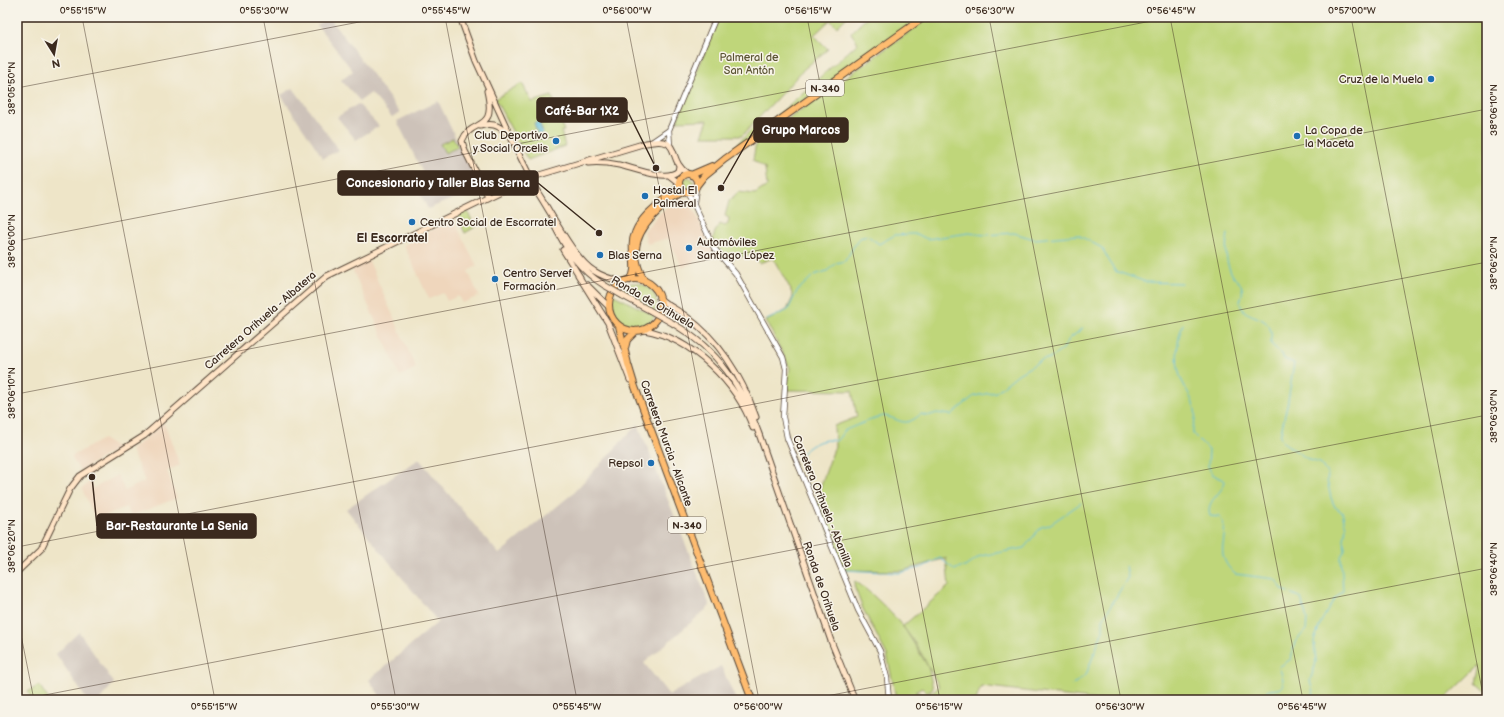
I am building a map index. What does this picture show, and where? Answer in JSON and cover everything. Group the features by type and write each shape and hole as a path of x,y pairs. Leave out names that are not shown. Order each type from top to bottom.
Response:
{"highway":[{"name":"N-340","path":"630,280 635,272 632,251 635,231 644,218 682,188 696,187 704,176 725,159 924,17"},
{"name":"N-340","path":"659,298 652,287 645,282 640,272 636,243 639,234 643,226 682,188 682,177 690,175 725,159"},
{"path":"690,175 695,178 696,187"},
{"path":"609,307 614,290 623,282 630,280 645,282"},
{"path":"618,326 627,330 644,330 658,317 660,311 659,298"},
{"name":"N-340","path":"609,307 612,318 618,326"},
{"name":"Carretera Murcia - Alicante","path":"618,326 635,387 752,700"},
{"path":"624,349 627,340 636,331"}],"main road":[{"name":"Ronda de Orihuela","path":"460,17 484,79 510,136 564,245 576,262 592,279 674,324 694,337 713,354 737,385 753,418 831,641 856,700"},
{"path":"484,79 490,111 484,122 466,134 462,141 465,151 484,192 488,197"},
{"path":"477,127 493,124 501,128 510,136"},
{"path":"579,164 653,141 665,141 670,146 679,166 690,175"},
{"path":"618,152 614,159 618,165"},
{"path":"579,164 590,162 618,165 670,176 676,174 679,166"},
{"name":"Carretera Orihuela - Albatera","path":"17,572 41,549 70,489 80,476 144,436 327,276 344,266 532,176 579,164"},
{"path":"670,176 682,188"},
{"path":"482,185 489,192 499,191"},
{"path":"480,201 482,195 482,185"},
{"path":"538,193 557,225 589,267 599,274 623,282"},
{"path":"551,220 561,246 608,323 632,384 635,387"},
{"path":"578,275 609,307"},
{"path":"659,298 687,316 702,328 722,350 733,366 752,405 772,464 772,473"},
{"path":"644,330 665,336 691,350 712,368 740,401 752,425 782,507 787,515"}],"street":[{"path":"670,146 669,130 716,17"},
{"path":"653,141 669,130"},
{"path":"694,204 696,187"},
{"name":"Carretera Orihuela - Abanilla","path":"682,188 694,204 714,248 736,274 783,357 786,369 783,417 787,438 858,610 880,651 887,678 889,700"}],"shaded area":[{"path":"329,17 400,113 392,117 371,93 360,101 341,80 353,71 317,25"},
{"path":"293,88 339,150 323,158 281,95"},
{"path":"438,101 482,193 452,199 428,209 413,179 423,173 397,121"},
{"path":"358,104 379,126 356,140 337,117"},
{"path":"681,197 687,199 692,205 713,251 683,268 668,238 647,244 644,231 660,213"},
{"path":"453,219 477,266 468,271 479,296 462,303 458,296 447,301 443,293 429,299 404,245"},
{"path":"369,261 416,368 400,376 352,269"},
{"path":"164,423 180,465 167,471 177,498 131,516 126,507 96,520 82,489 90,481 94,488 117,475 125,491 145,481 131,450"},
{"path":"638,424 710,606 644,663 669,695 721,666 736,700 383,700 369,680 438,622 346,509 419,459 499,554 572,494"},
{"path":"103,439 118,448 80,471 72,456"},
{"path":"79,632 114,683 99,700 87,700 56,654"}],"green space":[{"name":"Palmeral de San Antón","path":"719,17 847,17 837,27 830,20 814,35 828,49 804,69 742,136 702,136 708,120 677,121"},
{"path":"867,17 921,17 736,149 734,147 753,128 768,124 858,43 851,33"},
{"path":"930,17 1487,17 1487,693 1476,683 1480,665 1444,700 1099,700 981,686 976,700 899,700 896,698 887,655 863,609 854,586 855,581 887,608 906,631 903,626 949,586 946,558 902,571 844,570 816,499 835,446 834,426 857,417 852,391 787,390 790,368 766,321 787,310 793,297 790,288 773,258 759,263 754,254 734,258 729,257 721,252 713,239 720,224 725,226 728,224 729,218 725,216 729,201 738,192 755,194 767,186 765,168 753,160 756,142","holes":["927,665 939,687 927,695 915,692 922,688 927,693 933,688"]},
{"path":"522,83 532,102 552,96 564,131 561,131 565,146 528,160 495,99"},
{"path":"453,138 458,147 445,153 440,144"},
{"path":"688,177 692,179 694,183 692,187 688,189 684,187 682,183 684,179"},
{"path":"467,210 475,227 465,233 457,215"},
{"path":"631,283 643,285 651,290 656,300 656,312 618,290"},
{"path":"614,295 655,316 648,323 640,327 624,325 617,320 613,313 612,305"},
{"path":"39,685 49,700 33,700 28,692"}],"water":[{"path":"539,121 543,133 538,135 534,123"}],"waterway":[{"path":"767,320 788,310 797,291 814,275 827,271 836,263 845,261 859,238 868,236 879,244 895,235 911,234 917,234 927,239 969,233 985,235 1014,233 1034,239 1078,235 1102,248 1115,271 1146,282 1182,283"},
{"path":"1228,234 1226,245 1227,261 1230,271 1241,286 1242,294 1240,303 1242,308 1248,314 1266,322 1271,332 1271,344 1282,354 1284,359 1294,363 1280,437 1283,442 1309,460 1320,463 1328,475 1327,480 1331,498 1335,507 1342,512 1346,527 1344,539 1345,549 1341,557 1343,591 1333,601 1321,622 1314,641 1316,662 1310,681 1315,700"},
{"path":"1183,324 1178,343 1178,370 1195,410 1193,434 1209,450 1208,466 1212,474 1225,481 1221,490 1212,502 1209,510 1210,516 1220,517 1223,525 1224,558 1228,566 1235,574 1275,579 1283,590 1301,598 1307,619 1306,630 1295,642 1291,659 1279,667 1283,680 1282,686 1280,688 1267,691 1263,700"},
{"path":"800,455 816,443 825,440 836,441 844,431 884,416 906,422 915,419 921,414 927,416 937,413 951,415 974,396 996,392 1018,374 1042,360 1051,358 1063,349 1069,339 1083,328"},
{"path":"844,570 899,573 923,567 940,558 955,570 960,567 965,567 980,556 1024,548 1041,527 1049,525 1081,503"},
{"path":"1072,685 1086,675 1103,630 1103,619 1128,577 1126,566"}],"place":[{"name":"Cruz de la Muela","path":"1431,79"},
{"name":"La Copa de la Maceta","path":"1297,136"},
{"name":"Club Deportivo y Social Orcelis","path":"556,141"},
{"name":"Café-Bar 1X2","path":"656,168"},
{"name":"Grupo Marcos","path":"721,188"},
{"name":"Hostal El Palmeral","path":"645,196"},
{"name":"Centro Social de Escorratel","path":"412,222"},
{"name":"Concesionario y Taller Blas Serna","path":"599,233"},
{"name":"Automóviles Santiago López","path":"689,248"},
{"name":"Blas Serna","path":"600,255"},
{"name":"Centro Servef Formación","path":"495,279"},
{"name":"Repsol","path":"651,463"},
{"name":"Bar-Restaurante La Senia","path":"92,477"}],"district":[{"name":"El Escorratel","path":"392,238"}]}
